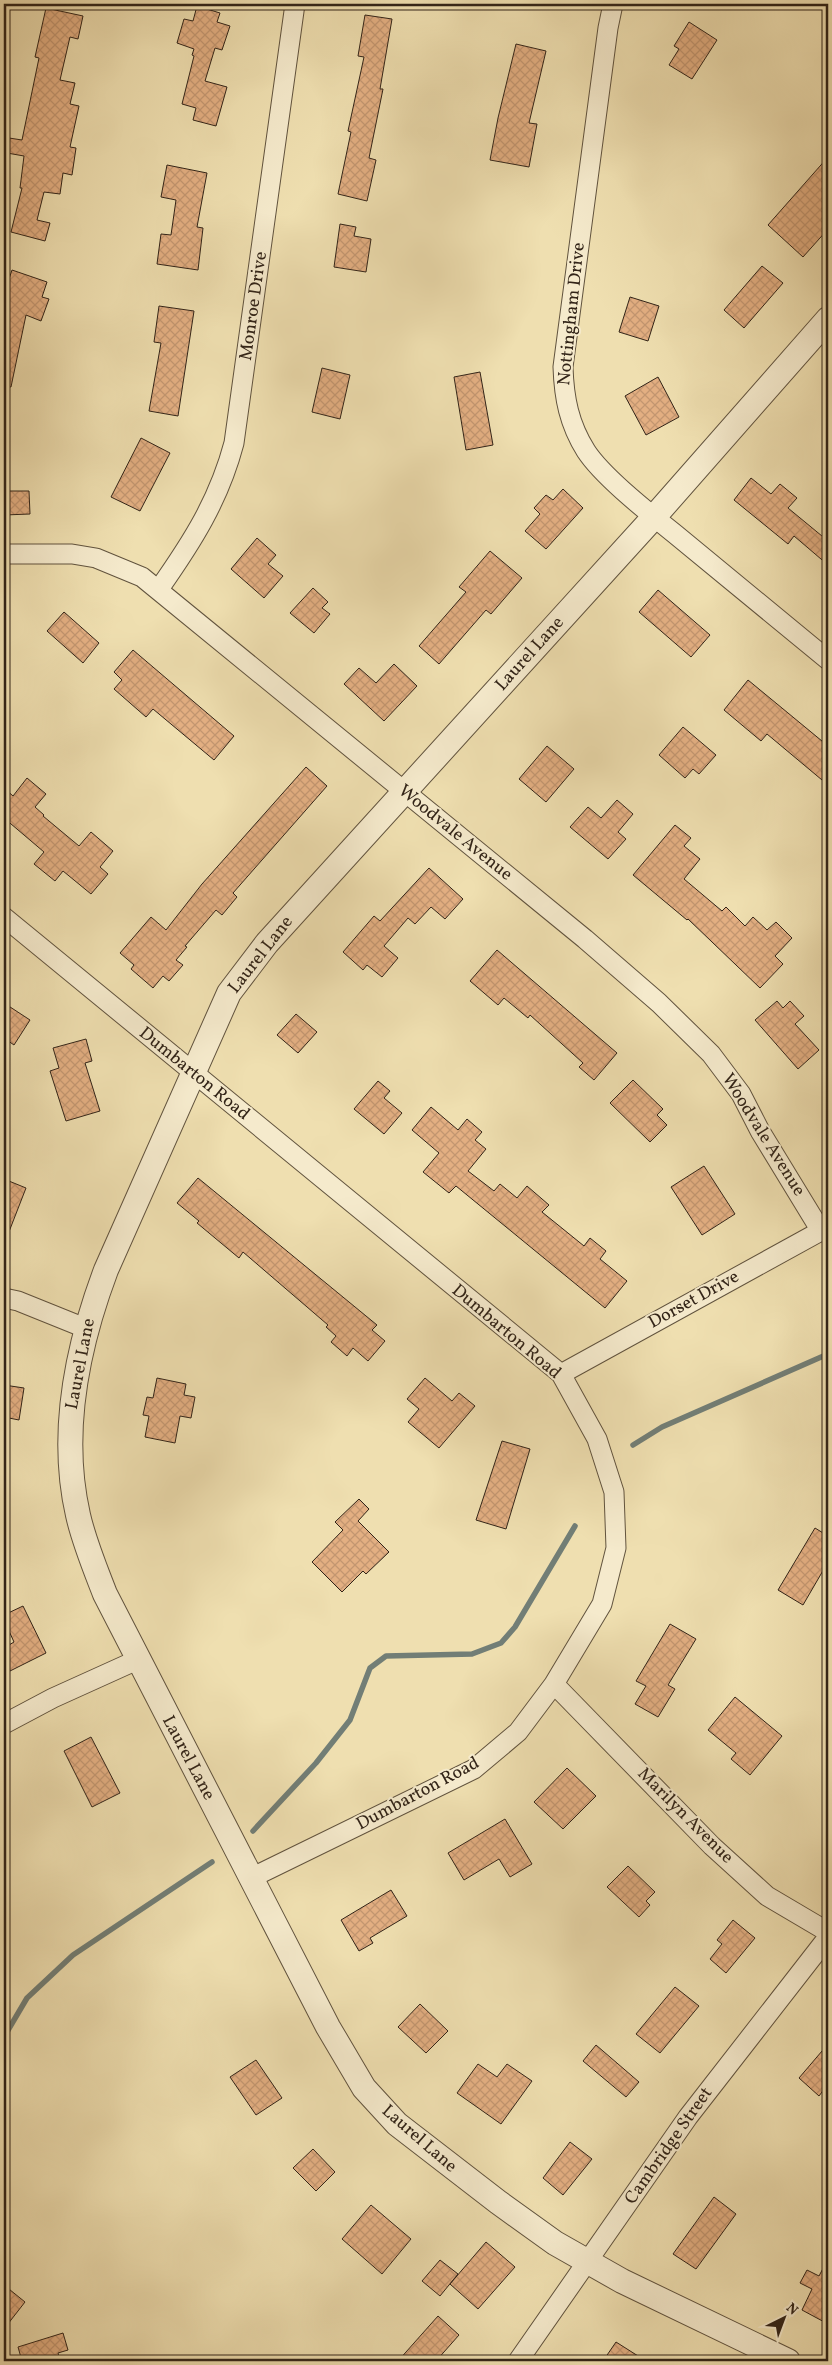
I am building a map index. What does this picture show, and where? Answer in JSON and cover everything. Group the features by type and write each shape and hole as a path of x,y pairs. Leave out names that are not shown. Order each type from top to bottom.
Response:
{"street":[{"name":"Monroe Drive","path":"159,589 204,521 229,463 234,443 295,4"},
{"name":"Nottingham Drive","path":"613,4 608,28 562,368 564,397 572,426 586,452 603,471 654,517 828,660"},
{"name":"Laurel Lane","path":"788,2361 622,2281 555,2243 443,2162 397,2124 364,2088 328,2028 137,1660 105,1594 85,1541 78,1513 72,1471 71,1418 74,1384 85,1328 106,1270 229,993 267,943 654,517 828,319"},
{"name":"Woodvale Avenue","path":"4,554 72,554 96,558 142,577 593,945 659,1003 711,1054 741,1094 760,1131 825,1229"},
{"name":"Dumbarton Road","path":"4,917 560,1374 598,1439 614,1492 616,1548 602,1604 554,1684 518,1732 474,1769 251,1878"},
{"name":"Dorset Drive","path":"560,1374 825,1229"},
{"path":"4,1298 18,1301 85,1328"},
{"path":"4,1724 53,1698 137,1660"},
{"name":"Marilyn Avenue","path":"554,1684 712,1846 767,1896 828,1932"},
{"name":"Cambridge Street","path":"518,2361 688,2117 828,1937"}],"building":[{"path":"197,6 220,13 217,22 230,26 222,50 215,48 205,81 227,87 216,126 193,120 196,108 182,104 194,49 177,43 184,19 193,21"},
{"path":"46,8 83,16 78,39 70,37 60,80 75,83 70,104 79,106 70,147 76,148 72,175 63,173 60,194 44,192 37,220 50,223 45,241 11,232 22,188 20,188 24,156 7,153 9,138 22,140 39,58 35,57"},
{"path":"365,15 392,19 380,89 383,89 369,158 376,160 367,201 338,194 351,132 348,131 364,57 358,56"},
{"path":"689,22 717,40 692,79 669,65 679,49 674,46"},
{"path":"516,44 546,51 529,123 537,124 529,167 490,160"},
{"path":"828,157 828,229 803,257 768,225"},
{"path":"167,165 207,173 197,227 203,228 198,270 157,264 161,234 171,235 176,200 161,197"},
{"path":"340,224 356,227 354,236 371,239 366,272 334,267"},
{"path":"762,266 783,283 744,328 724,310"},
{"path":"12,270 47,282 42,297 49,299 41,321 26,315 11,387 4,386 4,294"},
{"path":"630,297 659,306 648,341 619,332"},
{"path":"159,306 194,311 178,416 149,411 161,343 154,342"},
{"path":"322,368 350,375 340,419 312,412"},
{"path":"480,372 493,445 466,450 454,377"},
{"path":"658,377 679,417 646,435 625,396"},
{"path":"141,438 170,453 140,511 111,497"},
{"path":"751,478 771,494 780,484 797,498 788,508 828,541 828,565 794,536 788,544 734,500"},
{"path":"563,489 583,508 546,549 525,531 540,514 534,508 546,495 553,500"},
{"path":"4,491 29,491 30,514 4,515"},
{"path":"257,538 276,555 268,564 283,576 264,598 231,569"},
{"path":"490,551 522,578 491,614 486,610 439,664 419,646 466,592 459,587"},
{"path":"313,588 328,602 322,608 330,614 314,633 290,613"},
{"path":"658,590 710,635 691,657 639,612"},
{"path":"64,612 99,643 83,663 47,631"},
{"path":"133,650 234,736 214,760 153,709 146,717 114,689 122,680 114,672"},
{"path":"394,664 417,686 384,721 344,684 359,668 376,683"},
{"path":"748,680 828,746 828,785 767,734 761,741 724,710"},
{"path":"683,727 716,755 699,774 693,769 685,778 659,755"},
{"path":"547,746 574,769 546,802 519,779"},
{"path":"306,767 327,786 233,893 237,897 222,915 216,910 185,946 187,947 176,960 183,965 169,981 163,976 153,988 131,969 134,965 120,953 151,917 166,930 202,884"},
{"path":"27,778 46,794 35,807 43,816 79,846 91,832 113,851 100,867 108,874 91,894 63,871 55,881 34,864 44,852 4,818 4,788 13,796"},
{"path":"617,800 633,814 618,832 626,839 608,859 570,827 588,807 601,818"},
{"path":"675,825 691,838 684,846 700,859 684,879 722,911 726,907 745,926 753,917 767,930 776,922 792,938 775,956 783,964 760,988 688,919 633,875"},
{"path":"429,868 463,899 445,919 431,907 415,924 408,918 384,946 398,958 382,977 367,965 363,970 343,952 374,916 380,921"},
{"path":"497,950 617,1053 594,1080 579,1067 583,1063 530,1015 528,1018 504,998 498,1005 470,981"},
{"path":"777,1001 783,1008 790,1001 804,1016 795,1024 819,1050 798,1069 755,1020"},
{"path":"4,1003 30,1020 14,1045 4,1038"},
{"path":"296,1014 317,1032 298,1053 277,1035"},
{"path":"86,1039 92,1061 85,1063 100,1111 66,1121 50,1071 59,1068 53,1048"},
{"path":"633,1080 663,1109 657,1115 667,1125 650,1142 610,1103"},
{"path":"378,1081 390,1091 384,1098 402,1113 384,1134 354,1109"},
{"path":"431,1107 458,1130 467,1119 482,1132 475,1140 486,1149 468,1171 494,1191 500,1184 517,1198 527,1186 549,1205 542,1212 584,1246 590,1238 606,1251 600,1259 627,1281 605,1308 456,1186 449,1193 423,1172 439,1153 412,1130"},
{"path":"704,1166 735,1214 702,1235 671,1187"},
{"path":"198,1178 377,1325 372,1330 385,1341 368,1361 353,1348 347,1356 331,1342 336,1336 326,1327 328,1325 243,1252 239,1258 197,1223 199,1221 177,1203"},
{"path":"4,1179 26,1188 5,1242 4,1242"},
{"path":"157,1378 186,1384 184,1395 195,1397 191,1418 180,1416 175,1443 145,1437 149,1416 143,1415 147,1397 153,1398"},
{"path":"425,1378 452,1401 459,1393 475,1406 439,1448 408,1422 419,1409 407,1399"},
{"path":"4,1385 24,1388 19,1420 4,1417"},
{"path":"502,1441 530,1449 506,1529 476,1520"},
{"path":"359,1499 369,1509 358,1521 389,1552 366,1574 363,1571 342,1592 312,1562 343,1530 335,1522"},
{"path":"815,1528 828,1536 828,1562 803,1605 778,1590"},
{"path":"23,1606 46,1653 8,1672 4,1663 4,1648 14,1642 4,1620 4,1615"},
{"path":"670,1624 696,1639 668,1685 675,1689 658,1717 635,1704 646,1686 636,1681"},
{"path":"735,1697 782,1736 750,1775 731,1759 736,1753 708,1730"},
{"path":"91,1737 120,1793 92,1807 64,1751"},
{"path":"567,1768 596,1796 563,1829 534,1802"},
{"path":"505,1819 532,1864 510,1877 499,1859 464,1880 448,1853"},
{"path":"628,1866 655,1892 646,1901 650,1905 639,1917 607,1887"},
{"path":"391,1890 407,1916 370,1938 373,1943 359,1951 341,1920"},
{"path":"733,1920 755,1938 726,1973 710,1959 722,1944 717,1940"},
{"path":"675,1987 699,2006 660,2053 636,2034"},
{"path":"420,2004 448,2031 426,2053 398,2027"},
{"path":"828,2044 828,2084 819,2096 799,2078"},
{"path":"596,2045 639,2082 626,2097 583,2061"},
{"path":"256,2060 282,2098 256,2115 230,2077"},
{"path":"478,2064 497,2077 507,2064 532,2081 501,2124 457,2093"},
{"path":"570,2142 592,2159 563,2195 543,2178"},
{"path":"313,2149 335,2172 316,2191 293,2168"},
{"path":"714,2197 736,2214 696,2269 673,2254"},
{"path":"371,2205 411,2239 382,2274 342,2239"},
{"path":"486,2242 515,2267 478,2309 450,2284"},
{"path":"828,2259 828,2324 802,2310 812,2289 800,2283 807,2270 819,2276"},
{"path":"440,2260 458,2274 440,2296 422,2281"},
{"path":"4,2285 25,2302 4,2329"},
{"path":"438,2316 459,2335 436,2361 398,2361"},
{"path":"63,2333 68,2350 58,2353 60,2361 22,2361 18,2347"},
{"path":"616,2342 646,2361 603,2361"}],"waterway":[{"path":"633,1445 662,1427 828,1354"},
{"path":"253,1831 316,1763 350,1720 370,1668 386,1656 472,1654 501,1643 515,1627 575,1526"},
{"path":"4,2037 27,1998 73,1955 212,1862"}]}
